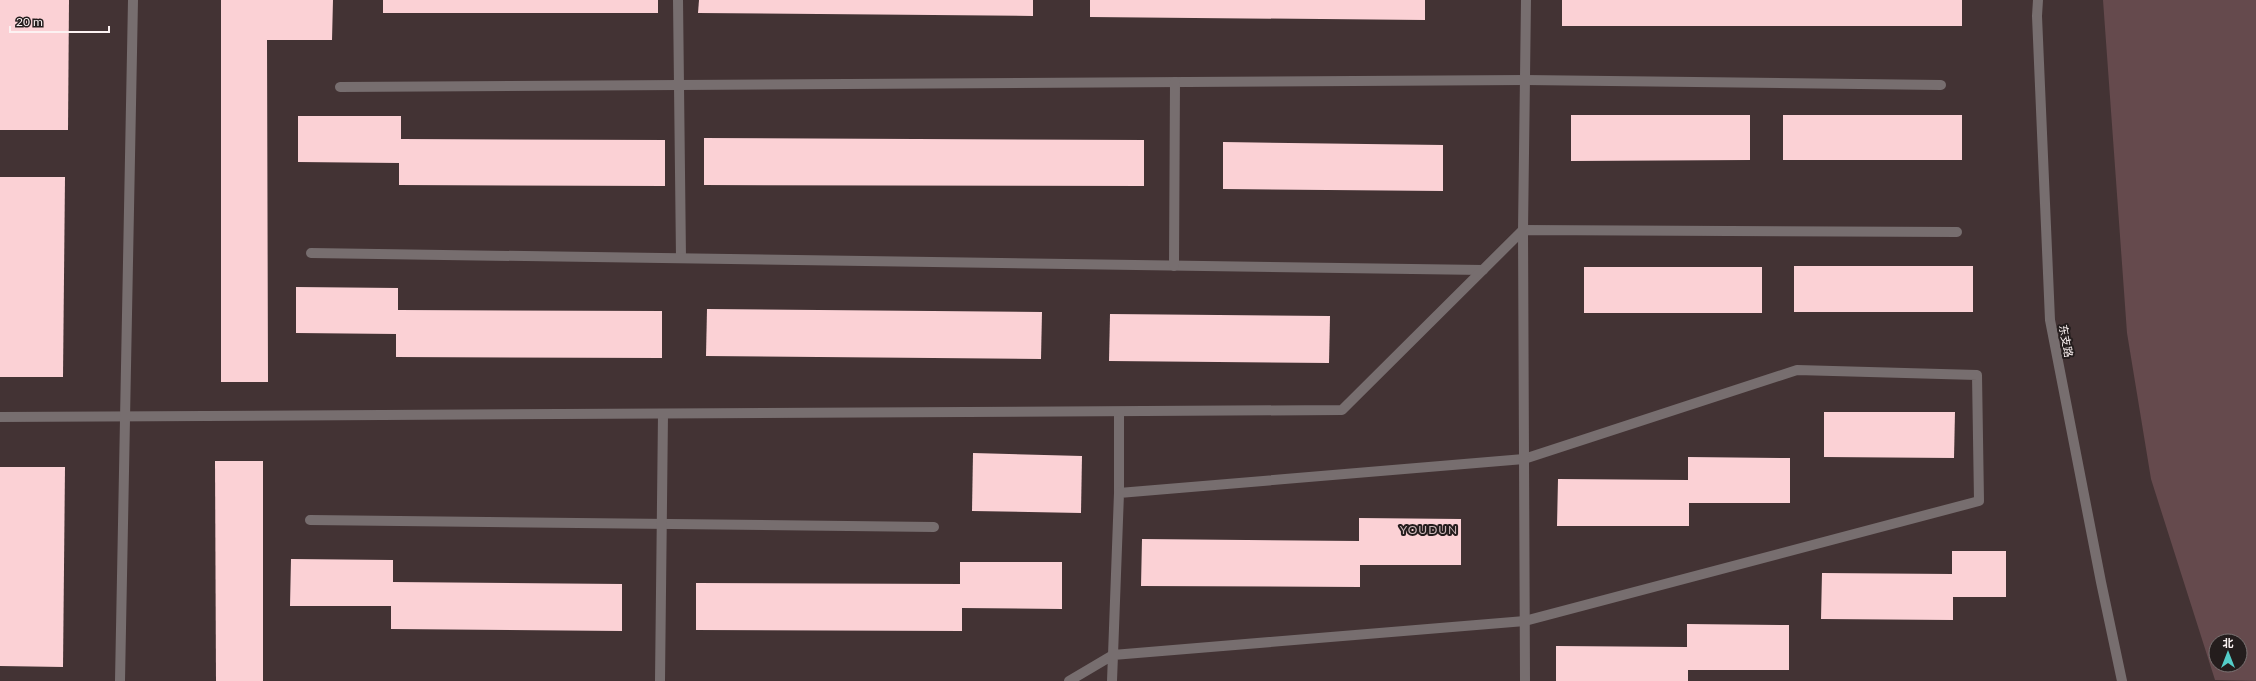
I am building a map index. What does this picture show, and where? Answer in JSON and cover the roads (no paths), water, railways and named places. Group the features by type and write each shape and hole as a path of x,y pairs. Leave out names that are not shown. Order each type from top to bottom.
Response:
{"street":[{"path":"120,681 133,0"},
{"path":"678,0 681,258"},
{"path":"1525,681 1522,230 1526,0"},
{"name":"东支路","path":"2038,0 2037,16 2050,320 2101,582 2122,681"},
{"path":"340,87 1525,80 1941,85"},
{"path":"1174,266 1175,82"},
{"path":"0,417 125,418 1342,410 1522,230 1957,232"},
{"path":"311,253 1482,270"},
{"path":"1069,681 1113,656 1525,621 1979,501 1977,375 1798,370 1524,459 1119,493"},
{"path":"1112,681 1119,493 1119,412"},
{"path":"660,681 663,414"},
{"path":"310,520 934,527"}],"district":[{"name":"YOUDUN","path":"1429,530"}]}
